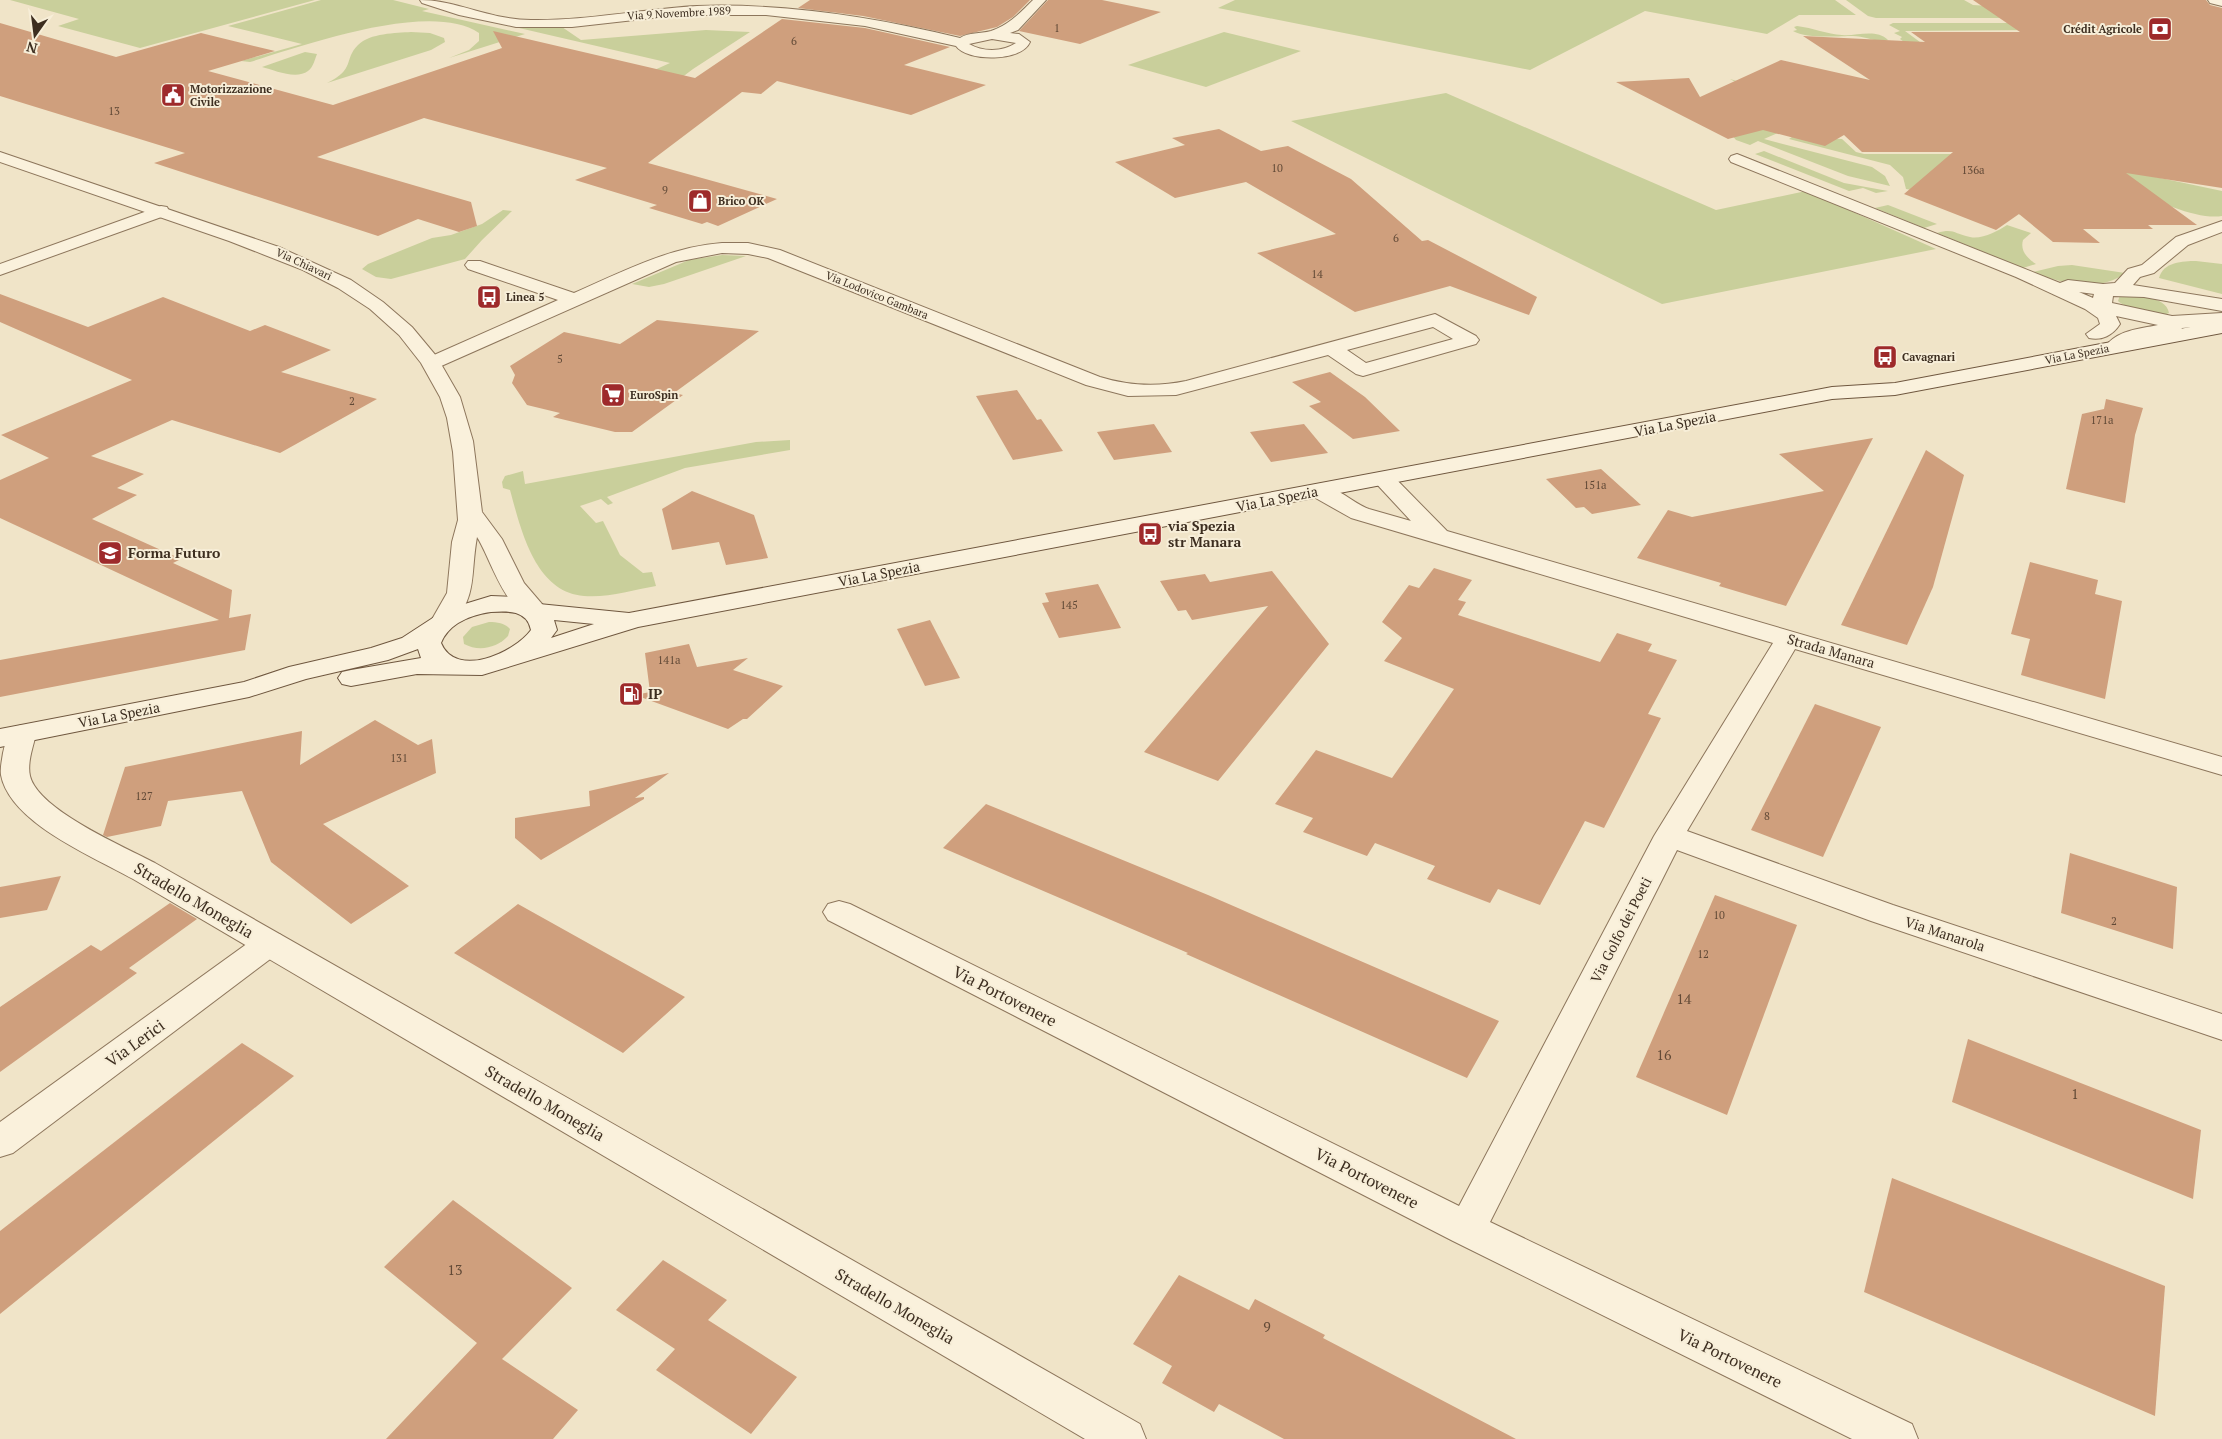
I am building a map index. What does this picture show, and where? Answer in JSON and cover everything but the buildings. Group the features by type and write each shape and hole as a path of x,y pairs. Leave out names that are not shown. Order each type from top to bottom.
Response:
{"street":[{"name":"Via 9 Novembre 1989","path":"426,0 498,21 530,24 699,10 777,12 887,25 962,43 966,48 978,52 1005,52 1022,45 1020,39 1013,32"},
{"path":"962,43 969,38 1013,32 1040,0"},
{"path":"2214,0 2222,2"},
{"name":"Via Chiavari","path":"0,157 275,250 342,282 388,312 407,332 432,364 450,398 460,432 470,514 464,544 464,571 459,595 452,610 440,625"},
{"path":"1736,159 2018,272"},
{"path":"0,270 161,211"},
{"path":"2145,298 2177,243 2222,226"},
{"name":"Via Lodovico Gambara","path":"432,364 678,256 720,248 746,248 774,254 895,304 1114,388 1152,392 1176,389 1435,320 1469,340 1363,370 1331,348"},
{"path":"474,266 575,300"},
{"name":"Via La Spezia","path":"2018,272 2098,307 2145,298 2222,306"},
{"name":"Via La Spezia","path":"2018,272 2072,286 2222,311"},
{"name":"Via La Spezia","path":"2145,298 2127,313 2145,298"},
{"name":"Via La Spezia","path":"2145,298 2196,324 2222,319"},
{"name":"Via La Spezia","path":"2096,334 2145,298"},
{"name":"Via La Spezia","path":"1832,393 1873,376 2096,334 2110,326 2110,320 2145,298"},
{"name":"Via La Spezia","path":"2115,347 2121,345 2128,337 2170,329 2145,298"},
{"name":"Via La Spezia","path":"238,691 310,685 417,666 489,667 633,620 1832,393 1896,389 2222,327"},
{"name":"Strada Manara","path":"1382,479 1439,536"},
{"name":"Strada Manara","path":"1320,491 1359,513 2222,766"},
{"path":"470,514 490,539 513,586 535,611"},
{"name":"Via La Spezia","path":"11,736 238,691 298,673 379,654 411,643 467,609 492,604 516,604 535,611 633,620"},
{"name":"Via La Spezia","path":"515,658 535,645 544,630 541,616 535,611"},
{"path":"440,625 430,636 429,650 440,662 450,666"},
{"name":"Via Golfo dei Poeti","path":"1467,1229 1669,836 1789,638"},
{"name":"Stradello Moneglia","path":"11,736 15,776 26,800 52,821 270,943 1125,1439"},
{"name":"Via Manarola","path":"1669,836 1882,913 2222,1027"},
{"name":"Via Portovenere","path":"839,912 1467,1229 1897,1439"},
{"name":"Via Lerici","path":"0,1142 270,943"}],"green space":[{"path":"10,0 315,0 140,48 58,26 79,19"},
{"path":"321,0 393,0 429,9 422,11 525,34 449,58 469,50 479,41 479,33 457,24 430,21 399,23 333,37 250,62 241,61 302,44 228,26"},
{"path":"1235,0 1835,0 1856,15 1799,15 1767,34 1645,11 1530,70 1218,8"},
{"path":"1846,0 1964,0 1973,5 1989,6 2003,18 1876,18 1868,16"},
{"path":"1893,23 2011,23 2038,30 1905,31 1939,56 1924,56 1900,39 1902,37 1894,33 1900,31 1889,25"},
{"path":"562,27 581,40 706,30 750,32 693,69 624,121 570,108 670,63 519,28"},
{"path":"1794,27 1842,35 1877,34 1888,40 1879,41 1853,36 1799,34 1793,31 1797,30"},
{"path":"1224,32 1301,51 1206,87 1128,65"},
{"path":"430,33 444,38 445,42 431,50 327,83 346,69 354,50 363,41 383,34"},
{"path":"305,52 317,54 311,68 303,74 285,74 262,67"},
{"path":"1730,79 1774,92 1800,123 1764,139 1872,167 1885,176 1890,186 1848,176 1758,141 1750,145 1736,140 1721,122 1776,121 1731,103 1770,101"},
{"path":"1446,93 1716,210 1806,191 1936,249 1662,304 1291,121"},
{"path":"1792,137 1842,139 1856,152 1864,154 1954,154 2028,218 1997,205 1906,189 1903,177 1890,165 1789,139"},
{"path":"2040,139 2151,176 2222,191 2222,216 2203,216 2156,201 2104,175"},
{"path":"1764,151 1844,183 1888,191 1876,193 1863,188 1849,191 1755,154"},
{"path":"1888,205 1937,224 1924,228 1875,208"},
{"path":"503,210 512,211 465,259 391,279 376,277 362,269 368,264 432,238 451,235 482,224"},
{"path":"2007,225 2031,233 2023,240 2022,248 2027,257 2036,264 2023,268 1937,233 1951,231 1974,238 1984,236"},
{"path":"722,255 746,256 664,284 649,287 632,284 689,260"},
{"path":"2196,261 2222,264 2222,294 2159,278 2161,273 2169,266 2180,262"},
{"path":"2072,265 2125,273 2104,283 2080,284 2055,280 2033,272"},
{"path":"2120,295 2141,296 2156,300 2167,307 2169,313 2158,315 2135,310 2118,301"},
{"path":"790,440 790,450 685,468 607,497 613,503 608,505 601,499 580,506 596,523 603,521 620,555 643,573 652,572 656,586 611,595 584,596 567,592 553,583 542,571 533,556 519,523 510,490 503,488 502,482 505,476 523,471 525,484 756,442"},
{"path":"489,622 506,625 510,629 508,636 488,648 476,648 464,644 463,637 472,627"}],"place":[{"name":"Crédit Agricole","path":"2160,29"},
{"name":"Motorizzazione Civile","path":"173,95"},
{"name":"Brico OK","path":"700,201"},
{"name":"Linea 5","path":"489,297"},
{"name":"Cavagnari","path":"1885,357"},
{"name":"EuroSpin","path":"613,395"},
{"name":"via Spezia str Manara","path":"1150,534"},
{"name":"Forma Futuro","path":"110,553"},
{"name":"IP","path":"631,694"}]}
